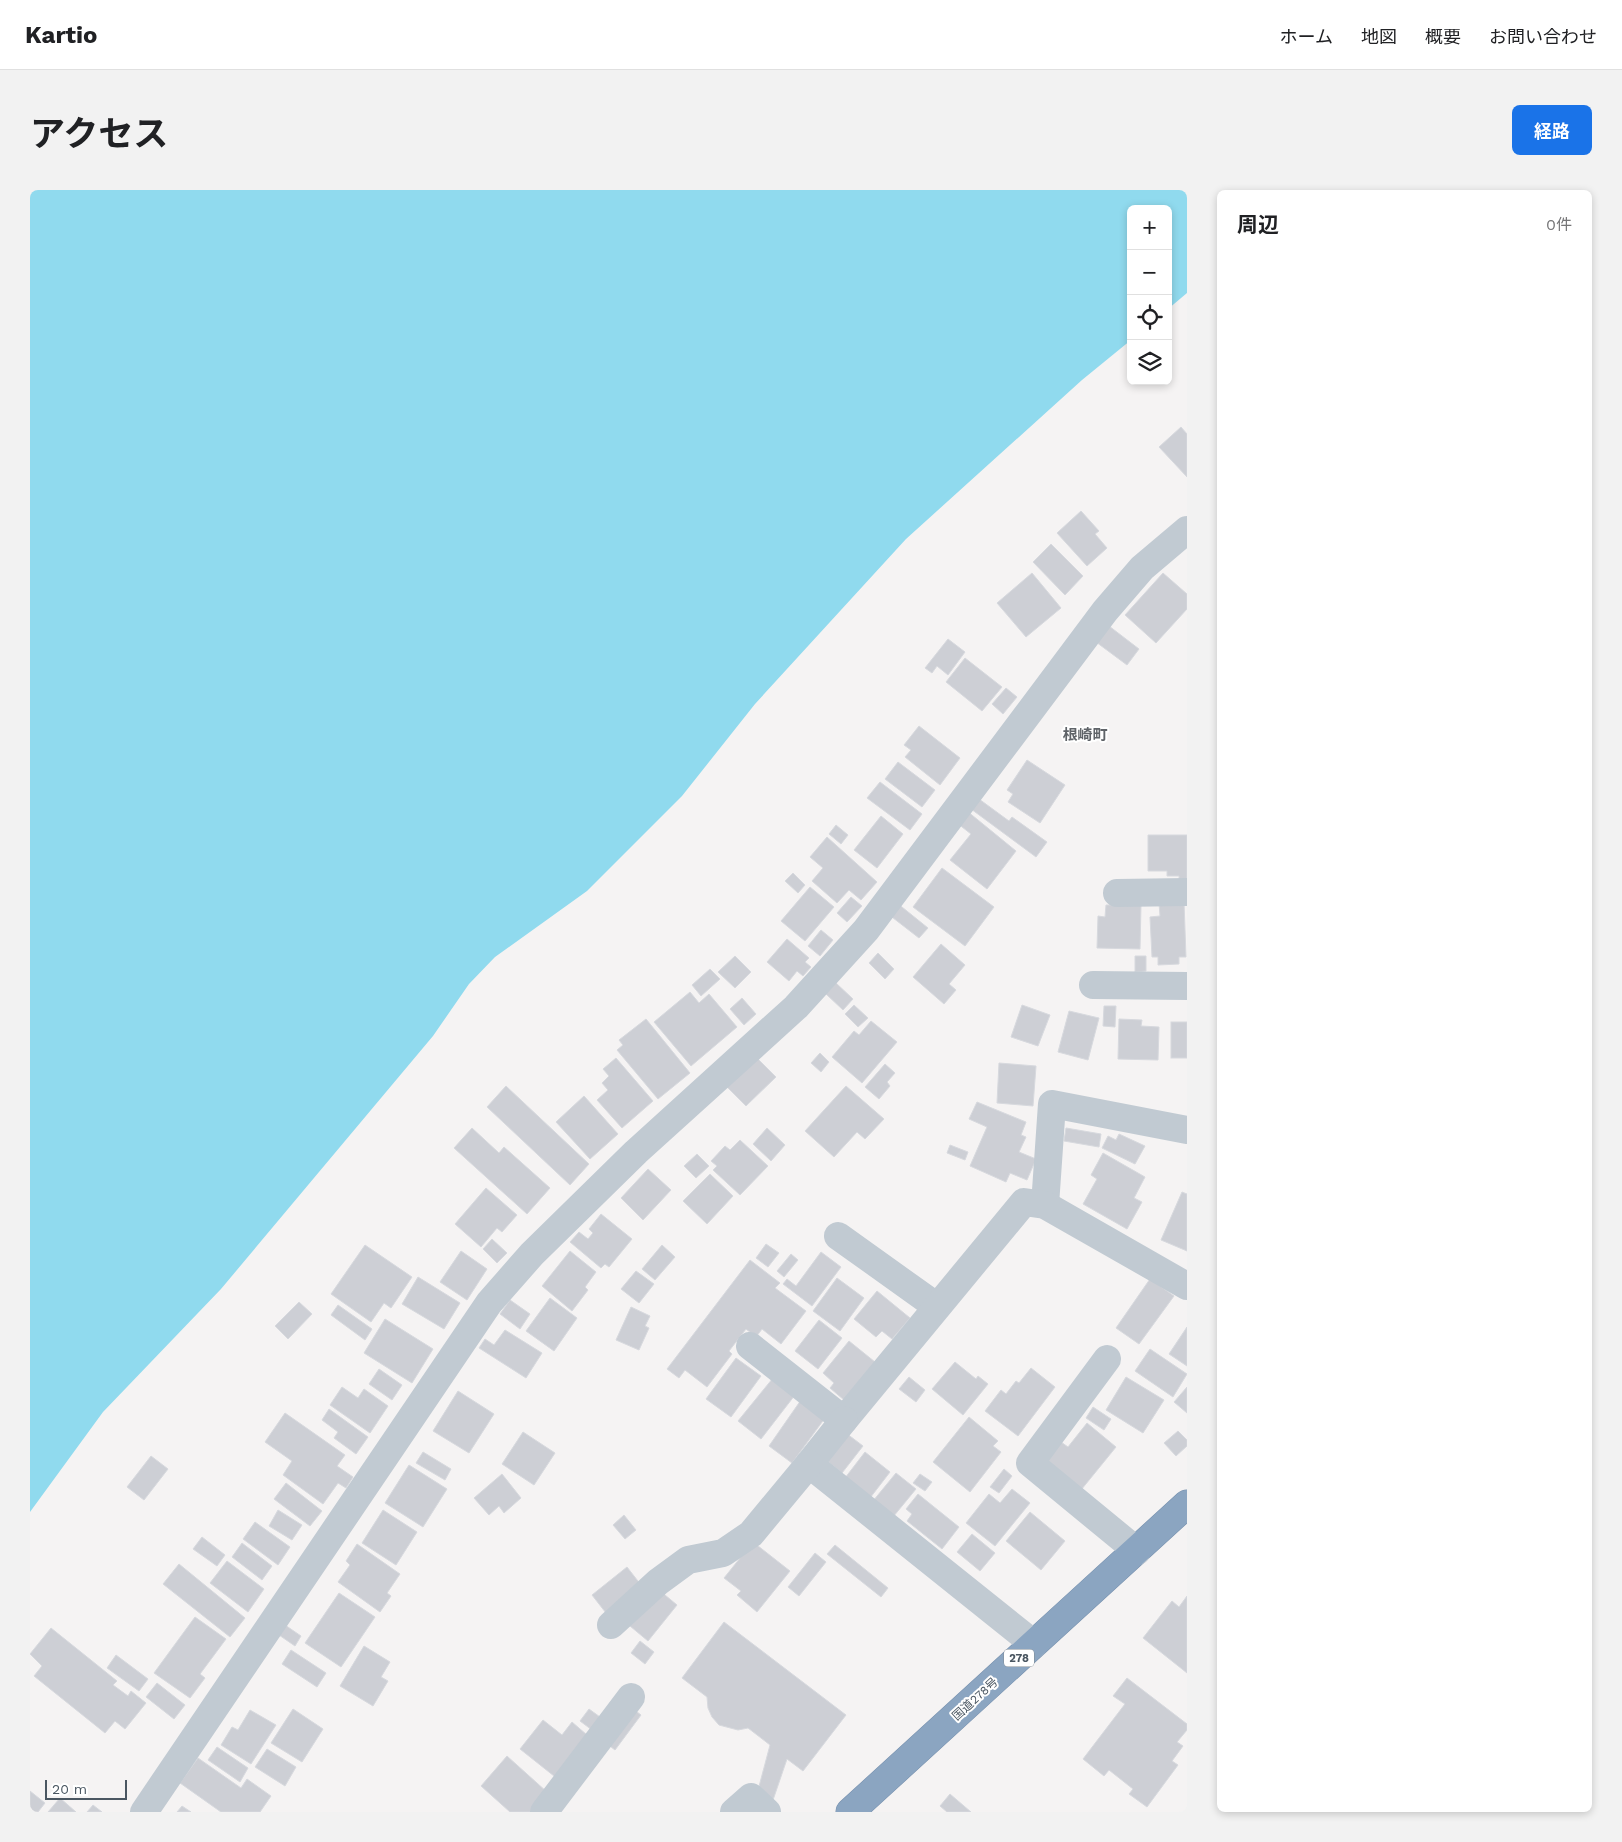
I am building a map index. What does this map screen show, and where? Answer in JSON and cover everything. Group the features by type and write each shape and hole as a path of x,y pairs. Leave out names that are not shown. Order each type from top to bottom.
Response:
{"highway":[{"name":"国道278号","path":"850,1812 1187,1504"}],"street":[{"path":"144,1812 489,1303 532,1254 636,1152 796,1007 866,930 1105,611 1142,568 1187,530"},
{"path":"1117,893 1187,892"},
{"path":"1093,985 1187,986"},
{"path":"1045,1205 1052,1104 1187,1130"},
{"path":"611,1625 658,1582 688,1560 723,1553 751,1534 936,1306 1024,1202 1045,1205 1187,1286"},
{"path":"838,1236 936,1306"},
{"path":"750,1346 844,1420"},
{"path":"1107,1359 1030,1463 1137,1550"},
{"path":"809,1464 1034,1644"},
{"path":"544,1812 631,1697"},
{"path":"734,1812 751,1797 767,1812"}],"water":[{"path":"30,190 1187,190 1187,293 1172,306 1172,205 1127,205 1127,343 1082,380 906,539 755,704 682,796 587,891 495,957 469,984 433,1036 221,1289 103,1412 30,1512"}],"building":[{"path":"1181,427 1187,434 1187,477 1159,447"},
{"path":"1081,511 1099,531 1095,534 1107,548 1087,566 1057,533"},
{"path":"1051,544 1083,576 1065,595 1033,562"},
{"path":"1032,573 1061,608 1026,637 997,603"},
{"path":"1163,573 1187,594 1187,609 1156,643 1125,615"},
{"path":"1109,626 1139,649 1127,665 1096,642"},
{"path":"948,639 965,652 948,675 937,666 932,673 925,668"},
{"path":"965,658 1002,687 982,711 946,682"},
{"path":"1006,688 1017,697 1003,714 992,704"},
{"path":"919,726 960,758 940,785 905,757 911,750 904,745"},
{"path":"1027,760 1065,785 1040,823 1008,802 1013,794 1007,790"},
{"path":"898,762 935,790 922,807 885,779"},
{"path":"880,782 922,814 910,830 867,798"},
{"path":"979,799 1009,821 1012,817 1047,842 1036,857 971,809"},
{"path":"967,811 1016,851 987,889 950,860 971,834 957,823"},
{"path":"881,816 903,834 877,868 854,850"},
{"path":"836,825 848,835 841,844 829,834"},
{"path":"1148,835 1187,835 1187,885 1179,885 1179,876 1167,876 1167,871 1148,871"},
{"path":"827,837 877,882 861,900 849,890 837,903 812,881 823,868 810,857"},
{"path":"942,868 994,907 965,946 913,907"},
{"path":"793,873 805,885 798,893 785,881"},
{"path":"810,887 834,907 805,941 781,921"},
{"path":"851,897 862,906 847,922 837,913"},
{"path":"1184,902 1186,957 1179,957 1179,964 1158,965 1158,957 1152,957 1150,917 1160,916 1159,903"},
{"path":"897,903 928,928 919,938 888,914"},
{"path":"1106,905 1141,905 1140,949 1097,948 1098,916 1105,917"},
{"path":"821,930 833,940 820,956 808,946"},
{"path":"787,939 809,958 805,962 811,967 803,976 797,971 789,981 767,962"},
{"path":"941,944 965,965 949,984 956,990 944,1004 913,977"},
{"path":"878,953 894,969 885,979 869,963"},
{"path":"735,956 751,972 735,988 718,972"},
{"path":"1135,956 1146,956 1146,971 1135,972"},
{"path":"710,969 720,979 701,996 692,985"},
{"path":"836,983 853,999 843,1010 826,994"},
{"path":"690,992 699,1003 709,994 737,1027 691,1066 654,1022"},
{"path":"742,998 756,1014 744,1025 730,1009"},
{"path":"854,1005 868,1018 858,1027 845,1014"},
{"path":"1022,1005 1050,1015 1038,1046 1011,1037"},
{"path":"1104,1006 1116,1006 1115,1027 1103,1026"},
{"path":"1069,1011 1099,1018 1088,1060 1058,1052"},
{"path":"646,1019 690,1073 658,1099 617,1050 623,1045 619,1040"},
{"path":"1119,1019 1142,1020 1141,1026 1159,1027 1158,1060 1118,1059"},
{"path":"871,1021 897,1042 862,1083 832,1057 854,1031 859,1035"},
{"path":"1171,1022 1187,1022 1187,1058 1171,1058"},
{"path":"820,1053 829,1062 821,1072 811,1063"},
{"path":"616,1058 653,1101 622,1128 597,1100 608,1090 602,1083 609,1076 603,1069"},
{"path":"757,1058 776,1077 746,1106 727,1087"},
{"path":"999,1063 1036,1066 1033,1106 997,1103"},
{"path":"885,1064 895,1073 887,1082 890,1086 879,1099 865,1087"},
{"path":"506,1086 589,1164 570,1185 487,1107"},
{"path":"846,1086 884,1119 865,1139 857,1132 834,1157 805,1131"},
{"path":"584,1096 618,1134 590,1159 556,1122"},
{"path":"977,1102 1026,1122 1021,1135 1026,1137 1019,1152 1036,1159 1027,1180 1010,1173 1006,1182 970,1166 987,1127 969,1119"},
{"path":"472,1128 499,1153 504,1147 550,1188 527,1214 454,1148"},
{"path":"767,1128 785,1145 771,1161 753,1144"},
{"path":"1066,1128 1101,1134 1099,1147 1064,1141"},
{"path":"1119,1134 1145,1146 1135,1164 1102,1148 1108,1136 1116,1140"},
{"path":"740,1140 768,1166 740,1195 713,1170 717,1166 711,1161 725,1146 730,1150"},
{"path":"950,1145 968,1152 965,1160 947,1153"},
{"path":"1103,1153 1145,1177 1134,1198 1142,1202 1127,1229 1083,1204 1097,1179 1091,1175"},
{"path":"697,1154 709,1166 696,1178 684,1166"},
{"path":"648,1169 671,1190 643,1220 621,1198"},
{"path":"710,1174 733,1196 707,1224 683,1201"},
{"path":"486,1188 517,1215 502,1232 497,1228 481,1247 455,1224"},
{"path":"1182,1192 1187,1194 1187,1251 1161,1240"},
{"path":"601,1214 632,1239 609,1267 605,1264 601,1268 570,1242 579,1232 588,1239 593,1233 589,1229"},
{"path":"492,1239 507,1253 497,1263 483,1249"},
{"path":"766,1244 779,1253 768,1267 756,1258"},
{"path":"365,1245 412,1277 391,1308 384,1303 371,1322 331,1294"},
{"path":"662,1245 675,1257 655,1280 642,1269"},
{"path":"461,1251 487,1269 467,1300 440,1282"},
{"path":"570,1251 596,1272 585,1287 588,1290 572,1311 542,1286"},
{"path":"821,1252 841,1267 812,1306 783,1284 787,1279 796,1286"},
{"path":"791,1254 798,1260 784,1277 777,1271"},
{"path":"750,1260 780,1283 775,1288 806,1311 781,1344 762,1329 756,1337 746,1329 729,1351 732,1354 707,1387 685,1370 679,1378 667,1369"},
{"path":"636,1271 654,1284 639,1303 621,1289"},
{"path":"418,1277 460,1303 444,1329 402,1304"},
{"path":"837,1278 864,1298 840,1331 813,1311"},
{"path":"1150,1279 1174,1296 1139,1344 1116,1328"},
{"path":"877,1291 910,1318 892,1339 882,1331 876,1337 854,1319"},
{"path":"550,1298 577,1318 554,1351 526,1331"},
{"path":"510,1300 530,1314 520,1329 500,1314"},
{"path":"299,1302 312,1314 288,1339 275,1326"},
{"path":"338,1305 372,1329 365,1340 331,1315"},
{"path":"631,1307 650,1316 645,1326 649,1328 639,1350 616,1340"},
{"path":"385,1319 433,1349 412,1383 364,1353"},
{"path":"819,1320 842,1338 818,1369 795,1351"},
{"path":"1187,1327 1187,1366 1169,1354"},
{"path":"505,1330 542,1353 526,1378 479,1348 485,1339 494,1345"},
{"path":"849,1341 875,1362 844,1400 830,1388 834,1383 823,1373"},
{"path":"1150,1349 1187,1374 1173,1397 1135,1371"},
{"path":"736,1358 761,1376 731,1417 706,1399"},
{"path":"955,1362 976,1379 978,1376 988,1384 963,1415 932,1389"},
{"path":"1031,1368 1055,1387 1018,1436 985,1411 1001,1390 1006,1394 1016,1381 1019,1383"},
{"path":"379,1369 402,1385 392,1400 369,1384"},
{"path":"909,1377 925,1390 916,1402 899,1389"},
{"path":"1126,1377 1164,1400 1143,1433 1106,1410"},
{"path":"773,1378 795,1395 761,1439 738,1421"},
{"path":"342,1387 358,1398 364,1389 388,1406 370,1433 330,1405"},
{"path":"1187,1387 1187,1413 1174,1402"},
{"path":"458,1391 494,1414 469,1453 433,1431"},
{"path":"801,1400 825,1418 792,1463 769,1446"},
{"path":"1093,1407 1111,1419 1104,1430 1086,1418"},
{"path":"329,1409 368,1437 356,1454 334,1438 338,1432 322,1420"},
{"path":"285,1413 345,1455 337,1466 353,1477 346,1488 338,1483 323,1504 283,1475 292,1461 265,1442"},
{"path":"969,1417 998,1441 993,1446 1001,1452 970,1492 933,1462"},
{"path":"1087,1423 1116,1447 1081,1490 1045,1461 1061,1442 1068,1447"},
{"path":"842,1430 863,1446 842,1473 821,1456"},
{"path":"1178,1431 1187,1440 1187,1446 1176,1456 1164,1443"},
{"path":"523,1432 555,1453 534,1485 502,1464"},
{"path":"423,1452 451,1469 445,1480 416,1463"},
{"path":"865,1452 890,1472 870,1498 845,1478"},
{"path":"151,1456 168,1469 144,1500 127,1487"},
{"path":"409,1465 447,1489 423,1527 385,1503"},
{"path":"1004,1469 1012,1476 999,1493 990,1487"},
{"path":"896,1473 916,1489 893,1517 873,1501"},
{"path":"502,1474 521,1498 504,1513 499,1506 489,1515 474,1498"},
{"path":"920,1474 932,1482 925,1491 913,1483"},
{"path":"286,1483 322,1511 310,1526 274,1499"},
{"path":"1012,1489 1030,1503 995,1546 966,1523 989,1494 1000,1503"},
{"path":"918,1494 959,1527 942,1549 907,1521 912,1514 906,1509"},
{"path":"278,1510 302,1525 292,1540 269,1526"},
{"path":"383,1510 417,1532 396,1565 362,1543"},
{"path":"1030,1512 1065,1541 1041,1570 1006,1541"},
{"path":"624,1515 636,1530 625,1539 613,1525"},
{"path":"255,1522 290,1547 278,1565 243,1539"},
{"path":"972,1534 995,1553 980,1571 957,1552"},
{"path":"202,1537 225,1555 217,1566 193,1549"},
{"path":"753,1542 790,1571 757,1612 737,1595 741,1591 724,1578"},
{"path":"242,1543 272,1566 262,1580 232,1557"},
{"path":"357,1544 400,1574 387,1593 391,1596 380,1612 338,1582 350,1565 346,1561"},
{"path":"835,1545 888,1588 881,1597 827,1554"},
{"path":"815,1553 826,1562 799,1596 788,1587"},
{"path":"227,1561 264,1589 248,1612 210,1583"},
{"path":"179,1564 245,1618 230,1637 163,1584"},
{"path":"627,1567 641,1585 606,1613 592,1595"},
{"path":"659,1590 677,1605 648,1641 630,1626"},
{"path":"339,1593 375,1617 341,1667 305,1643"},
{"path":"1187,1596 1187,1673 1143,1638 1172,1601 1179,1607"},
{"path":"195,1617 226,1639 200,1674 205,1678 190,1698 154,1673"},
{"path":"724,1622 846,1715 803,1771 787,1759 771,1806 757,1794 770,1745 748,1728 738,1730 719,1725 712,1717 708,1708 707,1697 682,1678"},
{"path":"285,1625 301,1636 295,1646 279,1635"},
{"path":"51,1628 117,1681 113,1685 128,1696 131,1691 146,1703 125,1729 115,1721 105,1733 34,1676 42,1666 30,1654"},
{"path":"640,1641 654,1652 645,1664 631,1653"},
{"path":"364,1646 390,1662 381,1677 388,1681 373,1706 340,1686"},
{"path":"291,1650 326,1673 317,1687 282,1664"},
{"path":"116,1655 148,1679 139,1691 107,1668"},
{"path":"1127,1678 1187,1724 1187,1730 1177,1742 1183,1746 1172,1761 1178,1765 1147,1807 1129,1794 1133,1789 1109,1770 1104,1776 1083,1759 1125,1704 1113,1696"},
{"path":"157,1683 185,1705 174,1719 146,1697"},
{"path":"628,1705 641,1715 615,1750 602,1740"},
{"path":"293,1709 323,1729 302,1762 271,1743"},
{"path":"589,1709 600,1717 592,1730 580,1721"},
{"path":"250,1710 276,1725 251,1764 221,1745 232,1727 238,1730"},
{"path":"543,1720 562,1735 572,1722 587,1735 559,1780 520,1749"},
{"path":"217,1747 248,1768 240,1782 208,1760"},
{"path":"267,1749 296,1767 285,1786 255,1767"},
{"path":"507,1756 547,1792 530,1812 510,1812 481,1786"},
{"path":"198,1758 241,1788 247,1779 271,1796 260,1812 221,1812 180,1783"},
{"path":"30,1791 45,1803 38,1812 30,1812"},
{"path":"950,1794 971,1812 947,1812 940,1806"},
{"path":"60,1798 76,1812 48,1812"},
{"path":"93,1805 102,1812 87,1812"},
{"path":"182,1806 191,1812 177,1812"}],"district":[{"name":"根崎町","path":"1085,735"}]}
